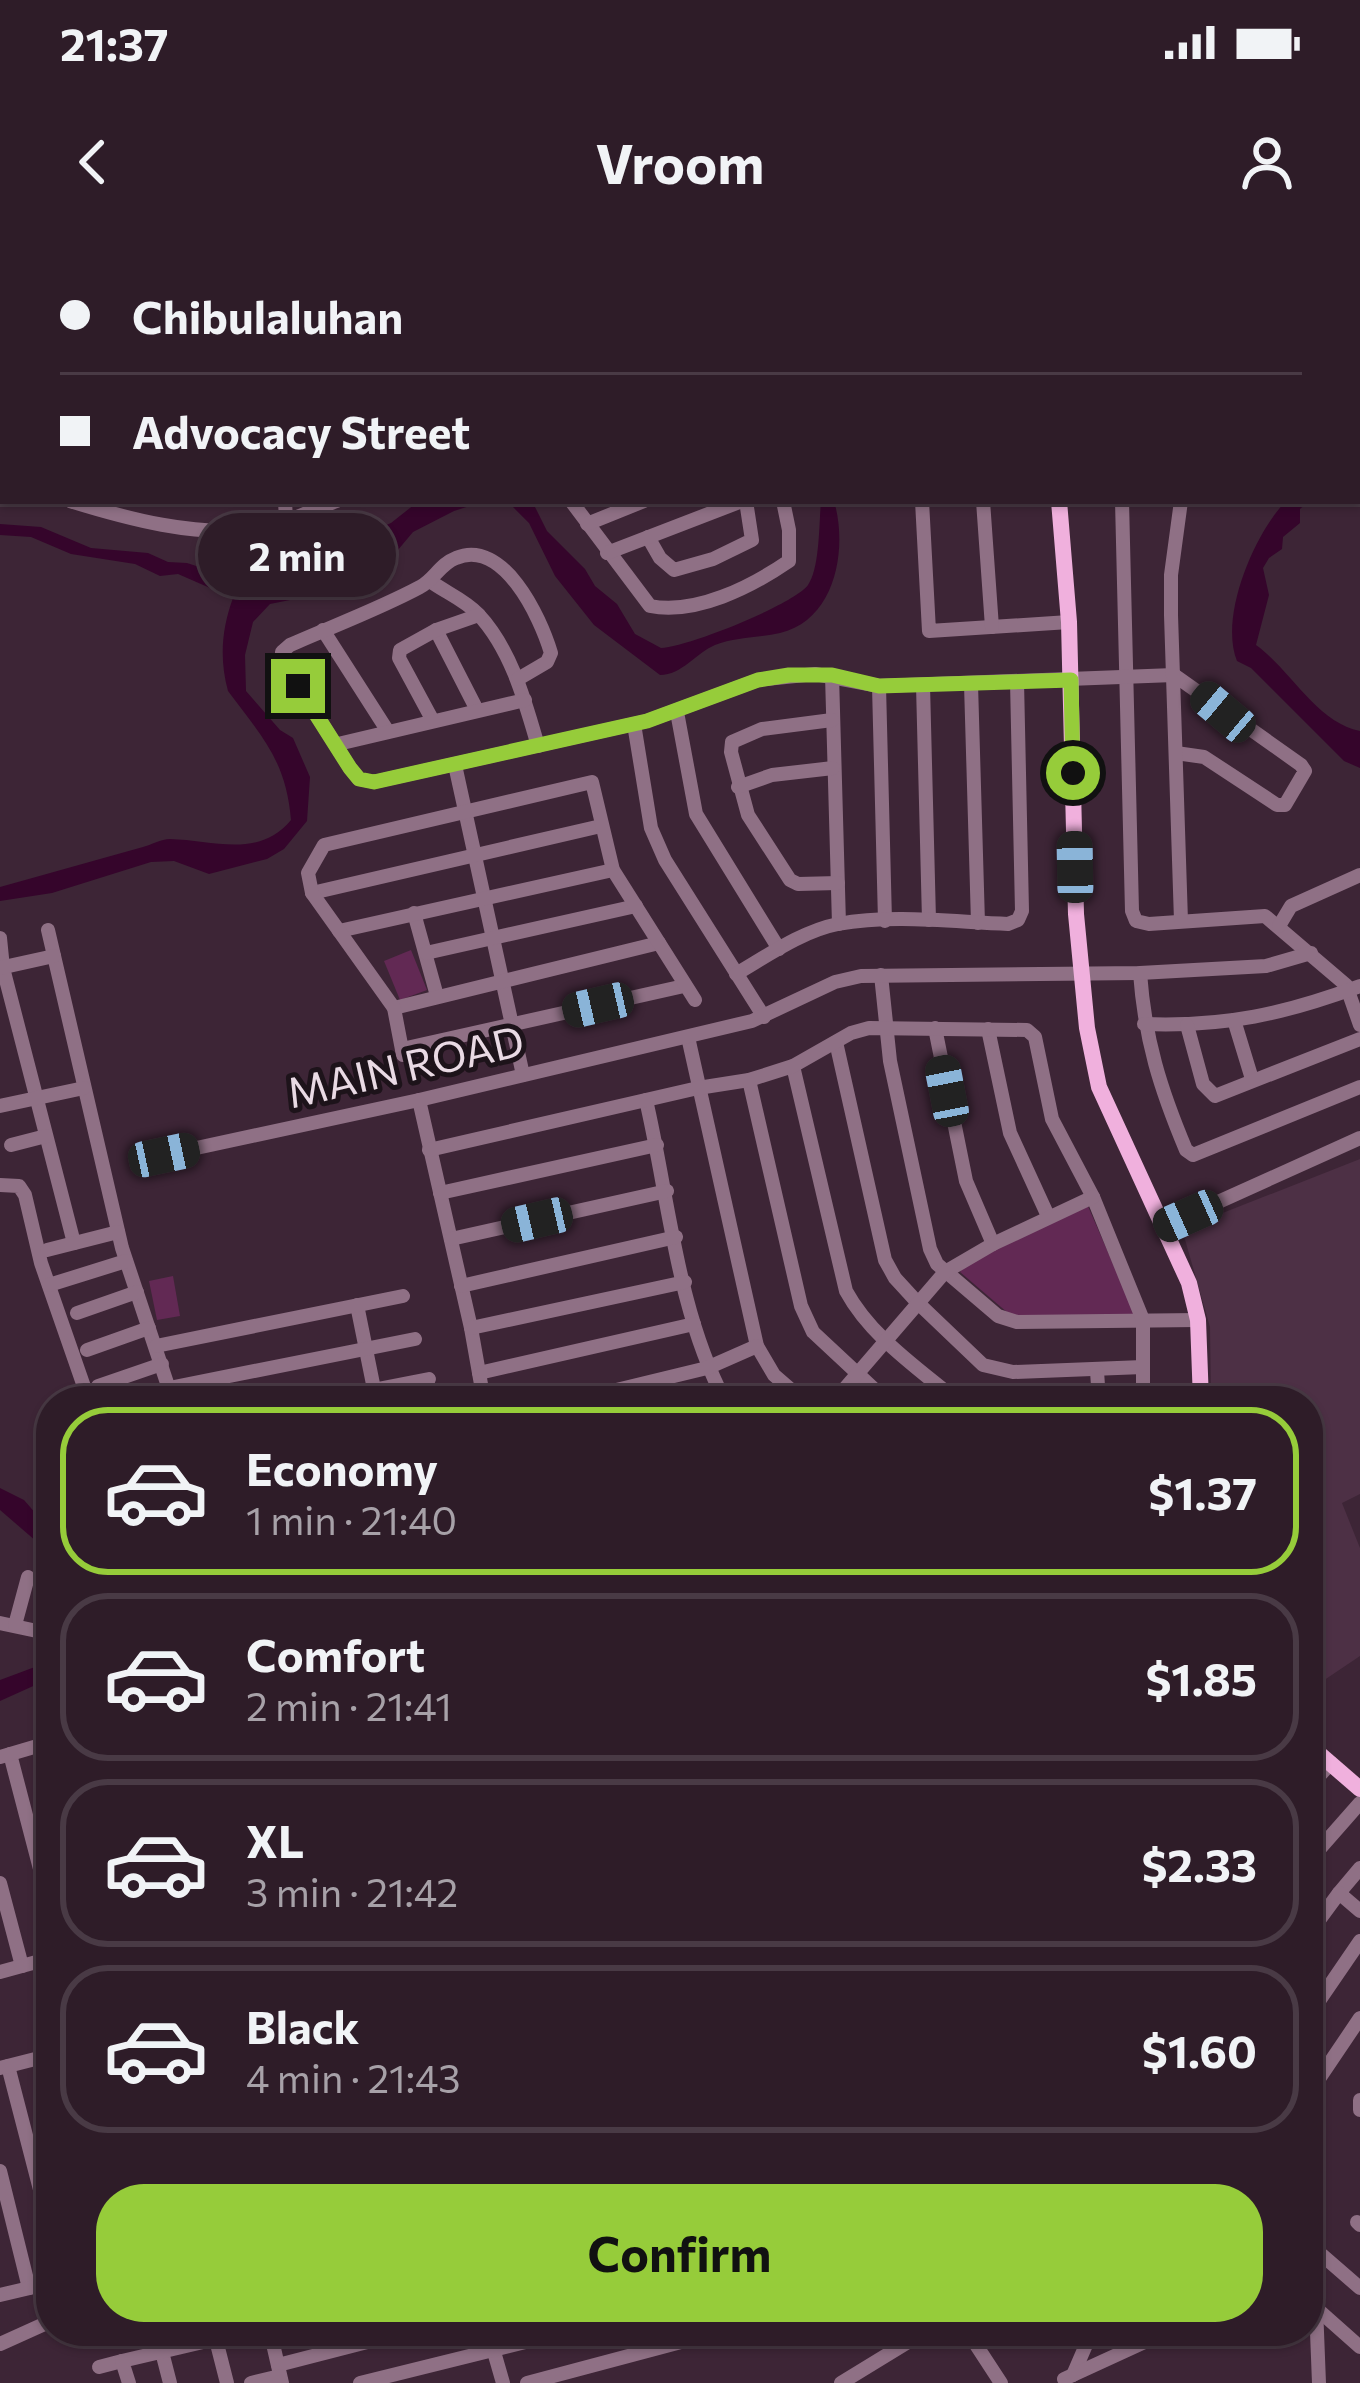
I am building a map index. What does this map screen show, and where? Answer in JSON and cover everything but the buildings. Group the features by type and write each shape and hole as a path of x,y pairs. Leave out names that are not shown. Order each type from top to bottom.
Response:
{"main road":[{"path":"1058,504 1069,622 1080,976 1099,1087 1189,1283 1198,1320 1200,1386"},
{"path":"1323,1756 1360,1789"}],"street":[{"path":"80,504 125,518 210,530 258,529 326,504"},
{"path":"125,518 128,504"},
{"path":"285,504 286,520"},
{"path":"573,504 650,606 673,611 763,580 789,562 784,504"},
{"path":"587,524 637,504"},
{"path":"607,553 736,504"},
{"path":"648,537 674,570 713,559 752,540 745,504"},
{"path":"922,504 929,631 1069,622"},
{"path":"982,504 992,627"},
{"path":"1121,504 1132,911 1136,921 1149,924 1262,915 1355,988 1360,1024"},
{"path":"1181,504 1171,575 1181,921"},
{"path":"518,680 547,662 551,653 524,597 497,561 484,554 450,560 430,581 282,652 283,662 359,779 374,782 634,724 758,680 789,675 832,675 879,686 1174,675 1304,771 1291,800 1276,805 1204,757 1176,753"},
{"path":"430,581 479,615 518,680 538,746"},
{"path":"433,721 399,658 405,644 479,615"},
{"path":"436,630 477,710"},
{"path":"323,631 387,730"},
{"path":"832,675 839,924"},
{"path":"736,974 839,924 929,920 1008,924 1018,920 1022,910 1017,682"},
{"path":"971,684 978,923"},
{"path":"923,685 929,920"},
{"path":"879,686 885,921"},
{"path":"338,744 525,700"},
{"path":"677,712 696,814 779,950"},
{"path":"832,720 762,729 732,742 738,787 748,815 790,880 838,884"},
{"path":"634,724 651,828 665,860 764,1017"},
{"path":"455,765 524,1075"},
{"path":"738,787 802,769 832,768"},
{"path":"684,986 403,1052 394,1008 312,893 308,873 324,845 592,782 613,869 695,1000"},
{"path":"312,893 601,826"},
{"path":"339,931 613,869"},
{"path":"1279,926 1292,906 1360,875"},
{"path":"426,953 636,907"},
{"path":"414,913 437,996"},
{"path":"48,930 118,1232 168,1386"},
{"path":"0,938 2,968 74,1243"},
{"path":"394,1008 659,943"},
{"name":"MAIN ROAD","path":"164,1155 688,1037 764,1017 835,982 880,975 1080,976 1267,966 1311,953"},
{"path":"2,968 54,956"},
{"path":"1140,973 1144,1024 1165,1100 1186,1150 1193,1155 1360,1087"},
{"path":"880,975 884,1027 921,1214 930,1249 945,1272 998,1316 1017,1322 1198,1320"},
{"path":"1144,1024 1187,1025 1296,1010 1355,988"},
{"path":"1234,1020 1252,1079"},
{"path":"1187,1025 1208,1093 1221,1095 1360,1039"},
{"path":"428,1150 749,1080 793,1066 851,1033 884,1027 1027,1030 1035,1037 1052,1119 1093,1197 1143,1320 1143,1386"},
{"path":"934,1028 967,1181 993,1244"},
{"path":"988,1029 1010,1133 1048,1216"},
{"path":"688,1037 758,1346 774,1375 787,1386"},
{"path":"836,1042 885,1260 916,1302 982,1365 1013,1372 1143,1367"},
{"path":"793,1066 846,1291 857,1311 885,1341 939,1386"},
{"path":"749,1080 801,1306 813,1332 870,1386"},
{"path":"0,1106 84,1088"},
{"path":"419,1100 481,1386"},
{"path":"646,1100 694,1324 717,1386"},
{"path":"11,1145 46,1136"},
{"path":"1165,1226 1360,1138"},
{"path":"440,1192 656,1145"},
{"path":"4,1184 19,1186 25,1195 84,1386"},
{"path":"451,1240 667,1191"},
{"path":"846,1386 945,1272 1093,1197"},
{"path":"47,1250 118,1232"},
{"path":"461,1286 676,1237"},
{"path":"49,1285 126,1261"},
{"path":"471,1328 685,1282"},
{"path":"77,1313 137,1292"},
{"path":"155,1346 403,1296"},
{"path":"357,1305 373,1386"},
{"path":"479,1373 694,1324"},
{"path":"86,1350 149,1328"},
{"path":"210,1386 415,1339"},
{"path":"660,1386 758,1346"},
{"path":"98,1386 162,1364"},
{"path":"1097,1371 1098,1386"},
{"path":"392,1386 428,1378"},
{"path":"8,1624 28,1577"},
{"path":"36,1747 5,1756 36,1860"},
{"path":"1323,1772 1331,1763"},
{"path":"1323,1845 1360,1803"},
{"path":"1323,1915 1360,1868"},
{"path":"0,1883 22,1966"},
{"path":"1339,1893 1360,1910"},
{"path":"1323,1995 1360,1942"},
{"path":"0,1972 36,1962"},
{"path":"1323,2073 1360,2018"},
{"path":"36,2058 4,2067 36,2179"},
{"path":"0,2171 29,2288"},
{"path":"1323,2256 1360,2288"},
{"path":"0,2295 36,2286"},
{"path":"1323,2314 1360,2347"},
{"path":"0,2344 36,2328"},
{"path":"99,2366 181,2346"},
{"path":"218,2346 227,2383"},
{"path":"251,2383 366,2346"},
{"path":"492,2346 503,2383"},
{"path":"360,2383 513,2346"},
{"path":"526,2383 666,2346"},
{"path":"842,2383 902,2346"},
{"path":"978,2346 1001,2383"},
{"path":"1084,2346 1068,2377 1135,2346"},
{"path":"1318,2346 1319,2377 1334,2383"},
{"path":"162,2352 170,2383"},
{"path":"122,2361 129,2383"}],"shaded area":[{"path":"415,504 476,504 413,532 387,563 335,591 270,604 253,622 245,655 246,691 293,738 310,777 307,821 284,849 267,859 209,874 174,861 151,862 52,893 0,901 0,887 163,840 250,843 265,840 291,820 278,765 228,691 223,643 233,598 178,574 160,576 135,564 71,554 31,537 0,535 0,524 41,527 91,548 148,553 233,578 283,569 391,523"},
{"path":"510,504 534,504 547,531 617,604 635,634 661,648 739,624 808,585 817,556 821,504 835,504 838,560 825,598 799,626 715,645 675,671 660,675 594,625 555,576 529,523"},
{"path":"1284,504 1306,504 1300,509 1300,523 1283,537 1282,549 1263,568 1269,595 1256,645 1330,717 1360,731 1360,768 1344,761 1251,668 1237,661 1233,643 1236,600 1252,555"},
{"path":"411,950 427,990 400,1000 384,961"},
{"path":"1360,1159 1360,1494 1342,1503 1360,1548 1360,1656 1323,1681 1323,1386 1211,1386 1210,1327 1182,1229"},
{"path":"1087,1204 1135,1314 1015,1319 960,1272 964,1266"},
{"path":"173,1276 180,1316 157,1320 149,1281"},
{"path":"0,1488 24,1500 36,1514 36,1541 0,1510"},
{"path":"36,1667 36,1685 0,1701 0,1680"}],"route":[{"path":"298,686 350,768 359,779 374,782 647,721 758,680 789,675 832,675 879,686 1071,680 1073,773"}]}
